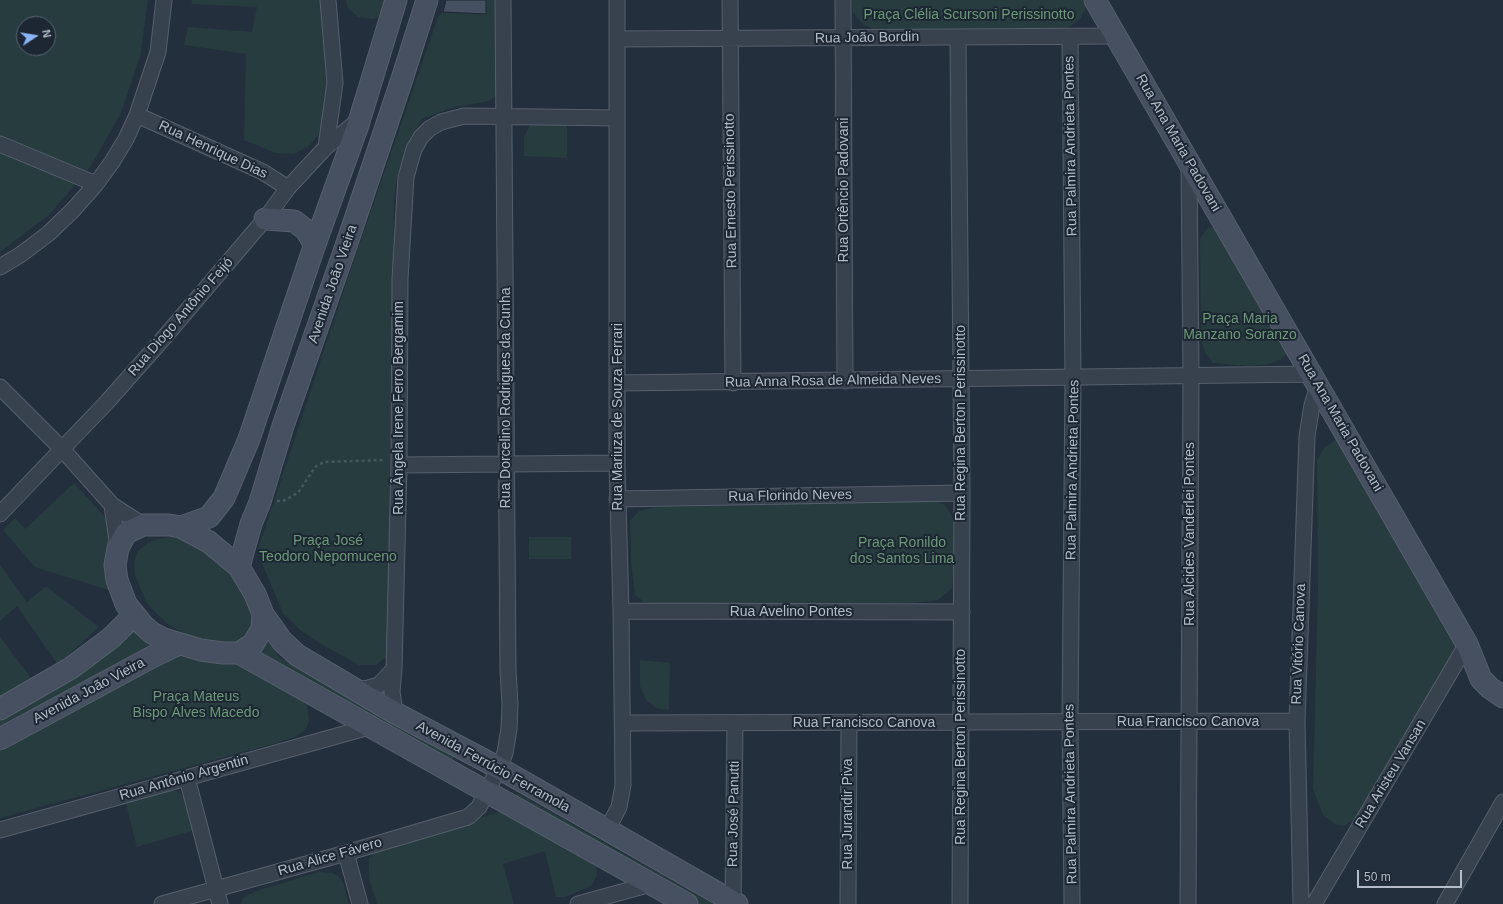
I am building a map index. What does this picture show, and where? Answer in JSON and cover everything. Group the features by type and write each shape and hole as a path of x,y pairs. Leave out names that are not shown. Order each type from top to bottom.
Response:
{"main road":[{"name":"Avenida João Vieira","path":"181,527 209,518 224,498 249,439 314,247 360,119 396,0"},
{"name":"Avenida João Vieira","path":"239,567 251,524 260,502 284,426 345,250 427,0"},
{"name":"Rua Ana Maria Padovani","path":"1095,0 1467,644 1481,679 1490,688 1503,697"},
{"path":"265,219 294,221 306,230 314,247"},
{"name":"Avenida João Vieira","path":"239,653 223,653 164,640 152,633 143,624 126,604 117,580 115,565 118,548 126,533 144,525 169,525 181,527 209,542 239,567 255,594 263,614"},
{"name":"Avenida João Vieira","path":"0,709 71,668 111,638 134,614"},
{"path":"239,653 253,644 262,629 263,614"},
{"name":"Avenida Ferrúcio Ferramola","path":"263,614 282,641 297,655 395,713 499,768 734,903"},
{"name":"Avenida João Vieira","path":"0,739 179,644"},
{"name":"Avenida Ferrúcio Ferramola","path":"239,653 368,727 552,827 687,904"}],"street":[{"path":"0,267 20,255 48,234 73,210 96,184 112,162 126,139 137,114 158,52 164,0"},
{"path":"326,147 335,83 328,0"},
{"name":"Rua Dorcelino Rodrigues da Cunha","path":"487,792 505,754 510,711 506,464 504,0"},
{"name":"Rua Mariuza de Souza Ferrari","path":"607,830 619,807 623,785 621,611 617,464 617,0"},
{"name":"Rua Ernesto Perissinotto","path":"730,0 733,382"},
{"name":"Rua Ortêncio Padovani","path":"843,0 845,381"},
{"name":"Rua João Bordin","path":"618,39 730,40 1115,36"},
{"name":"Rua Palmira Andrieta Pontes","path":"1070,37 1074,378 1070,722 1072,904"},
{"name":"Rua Regina Berton Perissinotto","path":"958,38 962,493 960,904"},
{"name":"Rua Henrique Dias","path":"137,114 263,172 288,188"},
{"name":"Rua Ângela Irene Ferro Bergamim","path":"395,713 392,692 394,669 399,462 400,279 406,177 414,149 421,137 429,129 441,122 464,116 617,118"},
{"name":"Rua Diogo Antônio Feijó","path":"0,514 162,340 265,219 288,188 326,147 360,119"},
{"path":"0,144 96,184"},
{"name":"Rua Alcides Vanderlei Pontes","path":"1188,904 1191,376 1189,163"},
{"name":"Rua Anna Rosa de Almeida Neves","path":"618,383 1191,376 1315,380"},
{"name":"Rua Vitório Canova","path":"1301,904 1297,721 1307,436 1315,380"},
{"path":"0,387 62,449 112,505 144,525"},
{"path":"399,462 617,464"},
{"name":"Rua Florindo Neves","path":"618,499 962,493"},
{"path":"112,505 118,548"},
{"name":"Rua Avelino Pontes","path":"621,611 962,612"},
{"name":"Rua Aristeu Vansan","path":"1314,904 1467,644"},
{"path":"354,688 365,688 379,685 394,669"},
{"name":"Rua Francisco Canova","path":"623,723 1297,721"},
{"name":"Rua José Panutti","path":"734,903 735,723"},
{"name":"Rua Jurandir Piva","path":"848,904 849,723"},
{"name":"Rua Antônio Argentin","path":"0,830 368,727"},
{"path":"187,778 220,904"},
{"name":"Rua Alice Fávero","path":"162,904 346,853 468,816 479,807 487,792"},
{"path":"1445,904 1503,802"},
{"path":"346,853 360,904"},
{"path":"578,904 651,884"}],"path":[{"path":"260,502 283,501 298,493 315,467 324,462 399,462"}],"green space":[{"path":"0,0 148,0 140,57 120,115 89,169 49,215 0,252"},
{"path":"192,0 324,0 328,65 325,114 319,134 309,146 294,154 276,153 244,140 246,54 184,45 188,27 252,32 257,7 191,4"},
{"path":"346,0 385,0 380,16 373,19 358,17 347,7"},
{"name":"Praça José Teodoro Nepomuceno","path":"486,0 506,0 502,93 489,101 455,107 423,118 409,140 397,176 394,199 391,648 385,658 376,665 359,665 319,643 300,630 283,613 261,561 258,549 354,260 438,17 443,12 486,14"},
{"name":"Praça Clélia Scursoni Perissinotto","path":"852,0 1087,0 1086,8 1080,19 1070,27 1048,30 879,31 864,25 853,13"},
{"path":"567,118 567,158 524,156 524,138 530,124"},
{"name":"Praça Maria Manzano Soranzo","path":"1218,226 1290,351 1281,359 1270,364 1247,366 1213,363 1205,352 1201,341 1200,238 1208,228"},
{"path":"1335,440 1346,440 1464,638 1359,818 1344,826 1336,825 1323,815 1313,789 1318,589 1317,460 1324,448"},
{"path":"74,483 106,518 110,526 118,593 35,567 3,530 15,518 25,529"},
{"name":"Praça Ronildo dos Santos Lima","path":"932,500 945,505 953,518 954,563 952,588 938,600 912,603 657,604 644,602 635,595 631,563 630,521 639,511 655,507"},
{"path":"178,537 189,540 238,578 257,621 242,642 231,643 203,639 182,632 169,625 146,602 135,575 134,562 138,551 146,544 157,539"},
{"path":"529,537 571,537 571,559 529,559"},
{"path":"0,565 27,602 46,586 99,627 58,665 17,606 0,621"},
{"path":"131,627 161,647 0,734 0,717"},
{"path":"0,637 34,682 0,698"},
{"path":"268,641 280,658 454,757 450,765 257,654"},
{"name":"Praça Mateus Bispo Alves Macedo","path":"176,651 233,656 306,699 309,722 305,730 294,737 273,744 0,818 0,747"},
{"path":"640,660 670,663 669,710 656,708 646,700 640,686"},
{"path":"171,788 183,795 191,803 198,829 137,847 125,800"},
{"path":"517,793 713,904 695,904 512,801"},
{"path":"506,810 596,865 597,875 591,886 565,897 556,897 545,851 503,864 514,904 377,904 369,878 369,858 380,848"},
{"path":"319,872 333,873 339,877 343,882 349,904 241,904 243,898 256,891"}],"building":[{"path":"446,0 486,0 486,14 443,12"}]}
